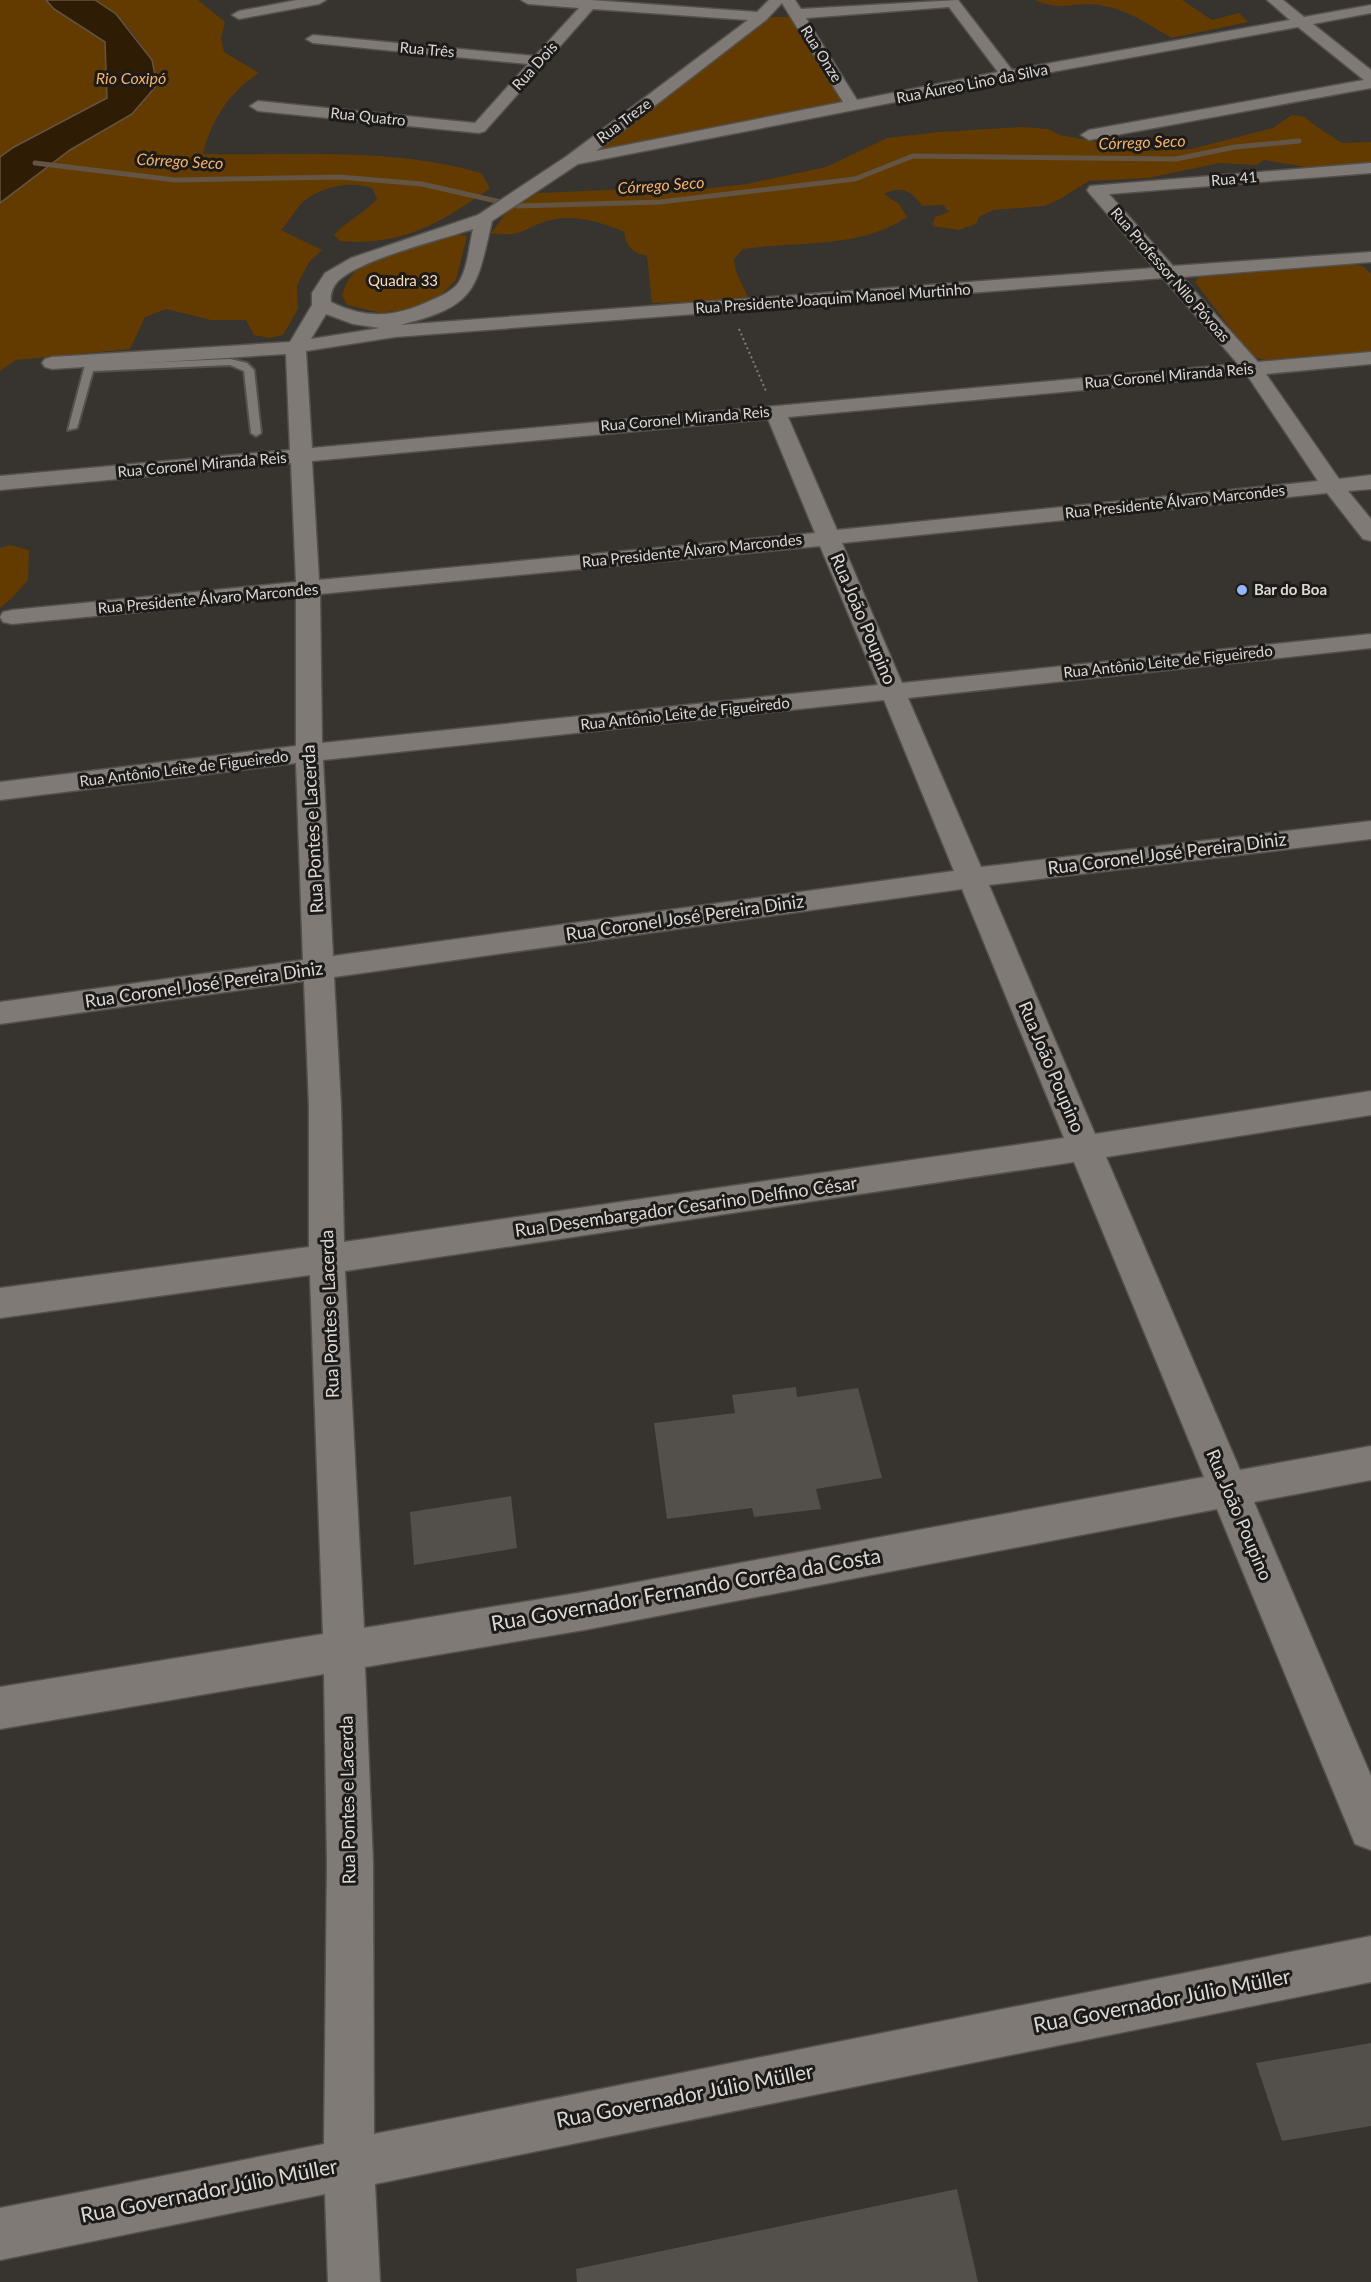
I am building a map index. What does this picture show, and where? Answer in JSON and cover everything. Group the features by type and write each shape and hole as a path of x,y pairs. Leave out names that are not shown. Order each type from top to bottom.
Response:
{"street":[{"path":"239,15 320,0"},
{"path":"528,0 761,17"},
{"name":"Rua Treze","path":"296,347 322,305 321,293 332,277 357,262 487,217 573,160 761,17 777,0"},
{"name":"Rua Onze","path":"788,0 854,107"},
{"path":"1274,0 1371,80"},
{"path":"796,14 952,1 1008,75"},
{"name":"Rua Dois","path":"479,128 590,4"},
{"name":"Rua Áureo Lino da Silva","path":"573,160 854,107 1008,75 1371,9"},
{"name":"Rua Três","path":"313,39 540,61"},
{"path":"1089,135 1371,80"},
{"name":"Rua Quatro","path":"258,106 479,128"},
{"name":"Rua 41","path":"1096,190 1371,168"},
{"name":"Rua Professor Nilo Póvoas","path":"1096,190 1252,368 1333,486 1371,534"},
{"path":"322,305 361,321 395,326 455,296 468,282 487,217"},
{"name":"Rua Presidente Joaquim Manoel Murtinho","path":"52,363 90,364 296,347 395,326 729,306 1370,259"},
{"name":"Rua Pontes e Lacerda","path":"296,347 308,589 309,753 320,969 327,1260 344,1650 350,1863 349,2163 354,2282"},
{"name":"Rua Coronel Miranda Reis","path":"0,483 1371,358"},
{"name":"Rua João Poupino","path":"775,411 1371,1828"},
{"name":"Rua Presidente Álvaro Marcondes","path":"12,617 829,538 1371,482"},
{"name":"Rua Antônio Leite de Figueiredo","path":"0,791 309,753 1371,641"},
{"name":"Rua Coronel José Pereira Diniz","path":"0,1013 972,878 1371,830"},
{"name":"Rua Desembargador Cesarino Delfino César","path":"0,1303 327,1260 1086,1149 1371,1103"},
{"name":"Rua Governador Fernando Corrêa da Costa","path":"0,1708 595,1608 1371,1463"},
{"name":"Rua Governador Júlio Müller","path":"0,2234 1371,1959"}],"lane":[{"path":"72,428 90,364 230,362 243,365 249,370 256,433"}],"path":[{"path":"729,306 775,411"}],"green space":[{"path":"0,0 46,0 54,9 105,42 107,98 14,147 0,157"},
{"path":"95,0 198,0 225,22 221,38 224,52 259,73 239,88 223,107 216,118 203,154 343,155 413,159 481,173 490,188 420,230 383,240 362,242 340,241 334,235 377,199 372,188 355,185 338,186 321,191 305,200 281,230 322,250 309,262 297,285 298,309 283,335 269,338 254,335 246,320 211,320 166,309 145,317 130,349 16,360 0,371 0,203 70,150 132,114 157,85 148,59 135,36 107,8"},
{"path":"1035,0 1182,0 1212,20 1239,13 1248,22 1172,38 1139,19 1113,8 1086,4 1054,6"},
{"path":"766,17 789,17 845,105 587,153 758,27"},
{"path":"1292,115 1305,117 1342,143 1371,142 1371,165 1323,170 1264,160 1256,165 1220,163 1148,178 1089,181 1044,206 993,210 979,217 976,224 959,230 932,226 935,217 949,212 943,205 922,206 906,191 890,191 884,194 899,204 907,217 889,227 849,239 743,249 734,259 736,272 748,297 721,301 652,303 647,256 631,248 624,232 604,224 583,219 562,218 512,234 491,233 507,212 538,193 633,189 666,193 747,184 826,167 887,138 1022,127 1048,129 1060,135 1145,151 1191,149 1273,128"},
{"name":"Quadra 33","path":"457,234 467,236 456,280 440,296 413,308 381,313 347,305 342,295 346,285 353,274 365,265 404,249"},
{"path":"1354,264 1364,267 1371,274 1371,351 1265,360 1251,356 1195,282 1199,277"},
{"path":"10,545 29,550 28,580 0,608 0,548"}],"water":[{"name":"Rio Coxipó","path":"46,0 95,0 116,14 152,60 157,85 132,114 70,150 0,203 0,157 14,147 107,98 105,42 54,9"}],"building":[{"path":"796,1387 797,1397 858,1388 882,1478 816,1489 821,1509 754,1517 752,1508 667,1519 654,1423 735,1413 732,1395"},
{"path":"511,1496 517,1548 414,1565 410,1512"},
{"path":"1371,2043 1371,2126 1282,2141 1256,2063"},
{"path":"957,2189 978,2282 577,2282 576,2269"}],"waterway":[{"name":"Córrego Seco","path":"35,163 175,180 340,177 422,184 518,206 660,202 855,179 913,156 1176,159 1235,147 1299,141"}],"place":[{"name":"Bar do Boa","path":"1242,590"}]}
